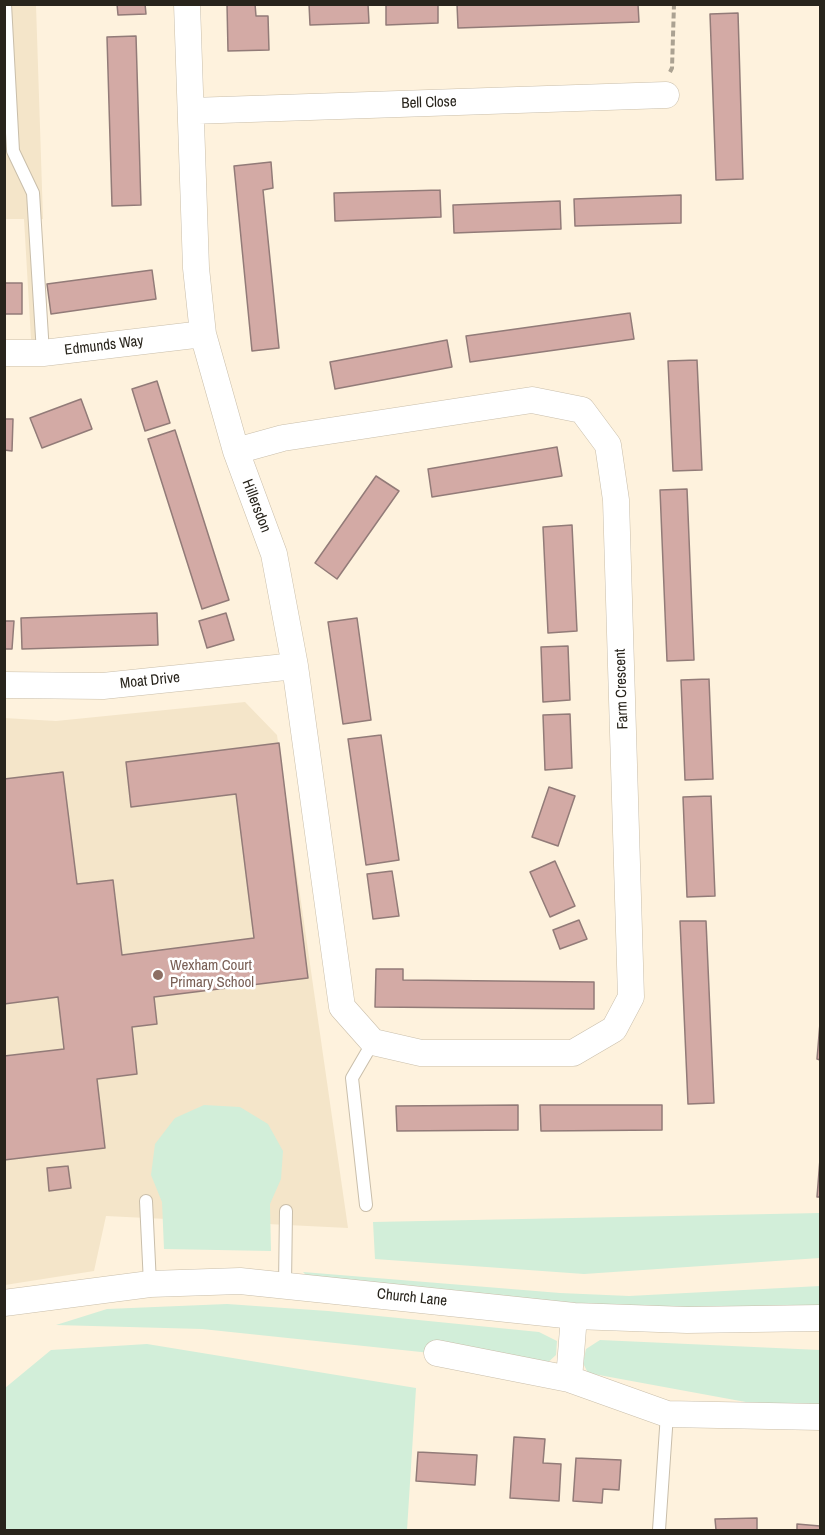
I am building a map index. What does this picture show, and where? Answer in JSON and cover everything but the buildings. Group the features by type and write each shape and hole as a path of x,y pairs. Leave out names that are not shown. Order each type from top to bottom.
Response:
{"street":[{"name":"Hillersdon","path":"187,4 196,268 203,334 236,451 274,554 295,666 342,1007 373,1042"},
{"name":"Bell Close","path":"191,111 666,94"},
{"name":"Edmunds Way","path":"4,353 43,353 203,334"},
{"name":"Farm Crescent","path":"236,451 283,438 532,400 582,410 608,445 616,500 631,997 614,1029 573,1053 421,1053 373,1042"},
{"name":"Moat Drive","path":"4,685 103,686 295,666"},
{"name":"Church Lane","path":"8,1307 150,1284 240,1281 574,1316 687,1320 820,1318"},
{"path":"569,1378 574,1316"},
{"path":"436,1353 569,1378 667,1414 820,1417"}],"lane":[{"path":"5,4 13,151 33,193 43,353"},
{"path":"366,1205 352,1078 373,1042"},
{"path":"146,1201 150,1284"},
{"path":"285,1284 286,1212"},
{"path":"659,1530 667,1414"}],"path":[{"path":"666,94 672,68 674,4"}],"shaded area":[{"path":"4,5 36,5 43,219 35,220 41,340 31,339 24,219 5,219"},
{"name":"Wexham Court Primary School","path":"245,702 277,735 348,1228 106,1216 94,1271 5,1285 4,718 56,721"}],"green space":[{"path":"204,1105 240,1107 268,1124 283,1151 281,1179 270,1204 271,1251 164,1249 162,1202 151,1175 155,1144 175,1118"},
{"path":"820,1213 820,1258 584,1274 375,1259 373,1222"},
{"path":"303,1272 560,1293 629,1296 820,1286 820,1307 628,1310 309,1278"},
{"path":"227,1304 328,1311 539,1332 557,1341 556,1355 545,1365 202,1329 56,1325 107,1309"},
{"path":"600,1340 820,1350 820,1412 800,1412 588,1373 583,1363 586,1349"},
{"path":"147,1344 416,1388 407,1530 5,1530 5,1388 51,1350"}],"place":[{"name":"Wexham Court Primary School","path":"158,975"}]}
